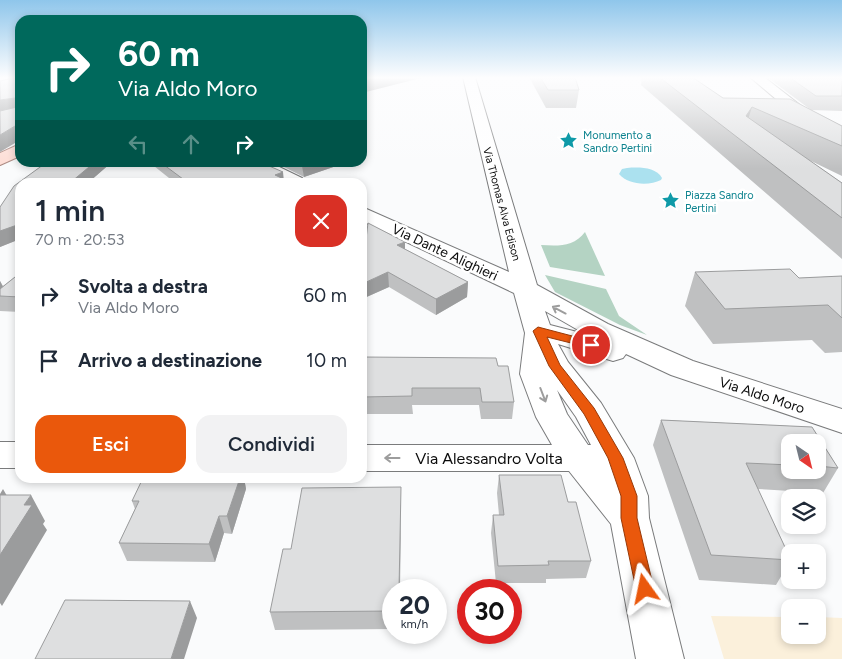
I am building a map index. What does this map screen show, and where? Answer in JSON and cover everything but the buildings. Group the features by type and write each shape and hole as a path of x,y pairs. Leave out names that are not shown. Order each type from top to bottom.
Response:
{"main road":[{"path":"0,160 15,152"}],"street":[{"name":"Via Thomas Alva Edison","path":"477,108 538,331 555,366 589,411 616,458 629,496 629,518 660,659"},
{"path":"795,108 842,138"},
{"path":"264,167 287,178"},
{"name":"Via Dante Alighieri","path":"367,215 527,290"},
{"name":"Via Aldo Moro","path":"527,290 598,330 682,368"},
{"name":"Via Thomas Alva Edison","path":"538,331 535,374 552,417 579,459 629,518"},
{"name":"Via Aldo Moro","path":"538,331 559,335 608,351 682,368 842,421"},
{"path":"574,391 575,371 585,358 608,351"},
{"path":"0,455 15,455"},
{"name":"Via Alessandro Volta","path":"367,458 616,458"}],"shaded area":[{"path":"711,616 781,617 781,644 826,644 826,617 842,618 842,659 724,659"}],"green space":[{"path":"585,232 605,276 550,267 541,245 571,243"},
{"path":"545,275 606,289 619,316 647,335 620,325 555,292"}],"water":[{"path":"622,169 651,170 662,178 656,182 645,184 633,182 619,174"}],"place":[{"name":"Monumento a Sandro Pertini","path":"569,141"},
{"name":"Piazza Sandro Pertini","path":"671,201"}],"route":[{"path":"591,345 538,331 555,366 589,411 616,458 629,496 629,518 645,589"}]}
